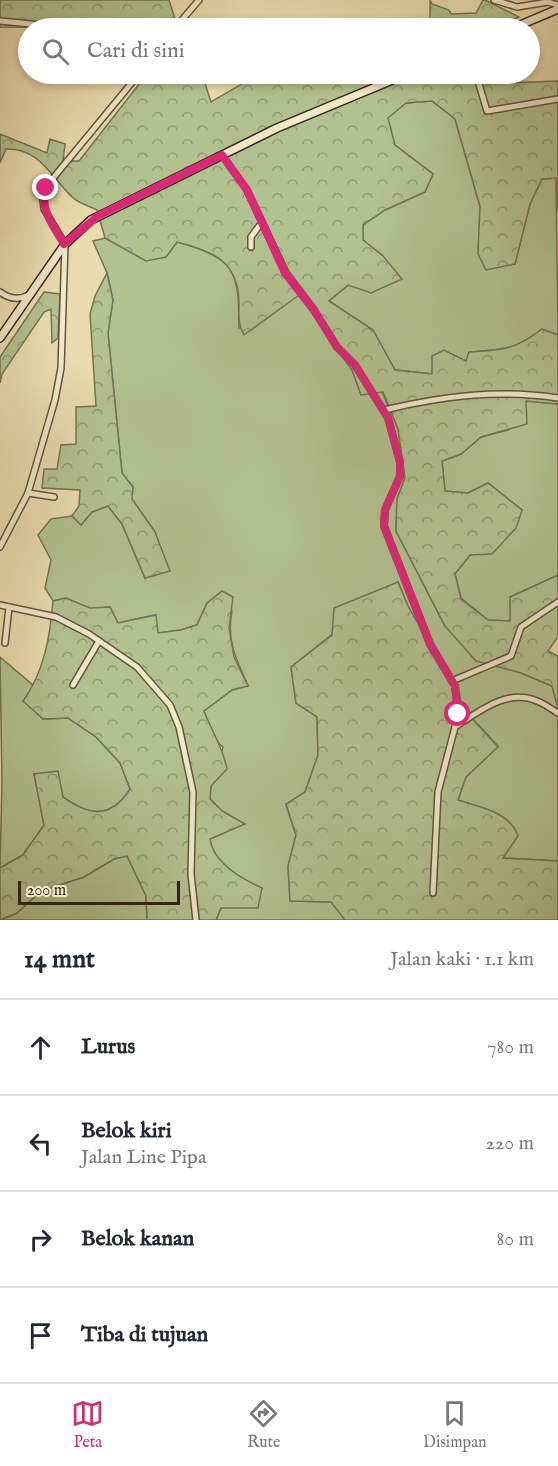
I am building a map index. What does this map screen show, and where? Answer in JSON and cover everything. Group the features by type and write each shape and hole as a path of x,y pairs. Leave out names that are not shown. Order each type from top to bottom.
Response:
{"main road":[{"path":"540,18 558,9"},
{"path":"0,338 64,244 98,216 311,112 382,84"}],"street":[{"path":"184,18 199,0"},
{"path":"494,0 517,7 548,2 558,5"},
{"path":"0,21 18,23"},
{"path":"0,547 28,493 55,400 61,368 64,244 44,209 43,200 46,188 131,84"},
{"path":"479,84 487,111 558,99"},
{"path":"222,155 247,190 276,255 292,283 314,310 337,347 355,365 384,410 400,462 400,476 385,510 384,526 430,644 452,681 458,708 438,792 433,893"},
{"path":"251,247 251,237 262,222"},
{"path":"0,292 9,298 23,298 29,295"},
{"path":"384,410 466,394 529,393 558,398"},
{"path":"28,493 54,497"},
{"path":"452,681 511,656 520,629 558,602"},
{"path":"0,605 56,617 99,641 137,667 153,683 176,716 193,792 191,874 196,920"},
{"path":"5,643 9,607"},
{"path":"73,685 99,641"},
{"path":"455,727 485,707 507,699 536,700 558,713"}],"green space":[{"path":"0,0 169,0 175,18 18,18 18,27 0,27"},
{"path":"430,0 432,4 449,10 451,14 476,13 485,0 519,17 517,18 430,18"},
{"path":"558,81 558,212 556,178 542,179 530,204 515,264 486,270 478,254 480,206 455,119 432,101 406,103 388,118 395,145 433,174 425,192 385,210 363,225 363,240 383,256 402,279 371,293 348,285 329,301 373,330 395,370 432,374 432,356 444,350 466,361 469,352 508,348 542,329 558,335 558,404 526,401 527,424 481,437 461,454 442,461 445,491 468,493 488,483 522,510 516,528 492,554 470,555 455,574 461,599 488,620 510,621 510,597 558,575 558,637 548,651 558,656 558,708 552,686 521,673 476,661 445,626 396,531 397,499 405,478 398,429 383,392 361,395 352,370 299,295 244,335 240,324 238,289 234,277 222,260 202,249 177,242 166,257 146,261 105,238 97,210 74,199 36,158 18,150 6,149 0,163 0,134 47,153 50,139 65,144 63,161 79,161 139,84 205,84 211,102 242,84 540,84 540,82"},
{"path":"432,101 455,119 480,207 478,254 515,264 530,204 542,179 556,178 558,335 542,329 508,348 470,352 466,361 433,374 395,370 373,330 329,301 383,256 363,240 363,225 385,210 425,192 433,174 395,145 387,118 406,103"},
{"path":"105,238 124,248 166,257 177,242 211,254 222,261 230,269 235,280 239,328 299,294 352,370 361,394 382,392 398,429 405,478 397,499 396,531 445,626 521,673 552,686 558,708 558,861 503,858 495,813 458,800 466,777 498,746 468,714 408,606 398,582 291,667 296,703 317,717 318,755 305,792 286,805 296,835 288,866 290,901 332,902 345,920 216,920 221,908 262,889 222,863 212,848 210,839 244,824 222,811 210,799 211,786 223,747 214,739 204,711 232,690 248,685 231,640 232,611 207,603 197,625 158,633 155,615 118,623 110,607 90,609 66,598 53,601 45,588 51,560 38,535 51,519 72,516 81,525 92,512 108,506 122,524 145,578 155,532 132,499 133,487 122,473 108,333 113,300 107,273 93,241"},
{"path":"107,273 113,300 108,333 122,473 133,487 132,499 155,532 170,571 145,578 122,524 108,506 92,512 81,525 72,516 79,506 80,490 42,488 44,469 57,469 61,445 76,444 76,407 96,406 90,314 95,296"},
{"path":"44,292 60,294 58,338 52,343 51,309 44,312 2,374 0,383 0,357"},
{"path":"526,401 558,404 558,575 510,597 511,621 488,620 461,598 455,574 470,555 522,510 488,483 468,493 445,491 442,461 461,454 481,437 508,430"},
{"path":"398,582 408,606 468,714 498,747 466,777 458,800 485,808 501,816 514,828 518,836 503,858 558,861 558,920 345,920 331,902 290,901 288,866 296,835 286,804 305,792 318,755 317,717 296,703 291,667 332,635 334,608"},
{"path":"222,591 233,597 229,628 234,657 248,686 232,690 204,711 227,769 211,786 210,799 222,811 245,824 210,839 212,848 222,863 262,888 258,908 221,908 216,920 147,920 146,896 127,856 114,859 84,877 41,891 17,913 0,920 0,868 23,855 44,825 34,774 58,771 63,797 91,811 107,810 115,806 130,789 120,763 96,737 68,718 43,719 23,701 36,678 45,654 53,601 66,598 90,608 110,607 118,623 156,615 158,633 197,625 207,603"},
{"path":"0,657 34,686 24,701 43,719 68,718 96,737 120,763 130,789 119,803 107,810 95,811 70,802 34,774 44,825 23,855 0,868 2,782"},
{"path":"127,856 146,896 147,920 0,920 17,913 41,891 84,877 114,859"}],"route":[{"path":"46,188 43,200 44,209 64,244 98,216 222,155 236,171 285,273 314,310 337,347 351,359 388,418 396,440 400,476 385,510 384,526 430,644 455,686 458,714"}]}
